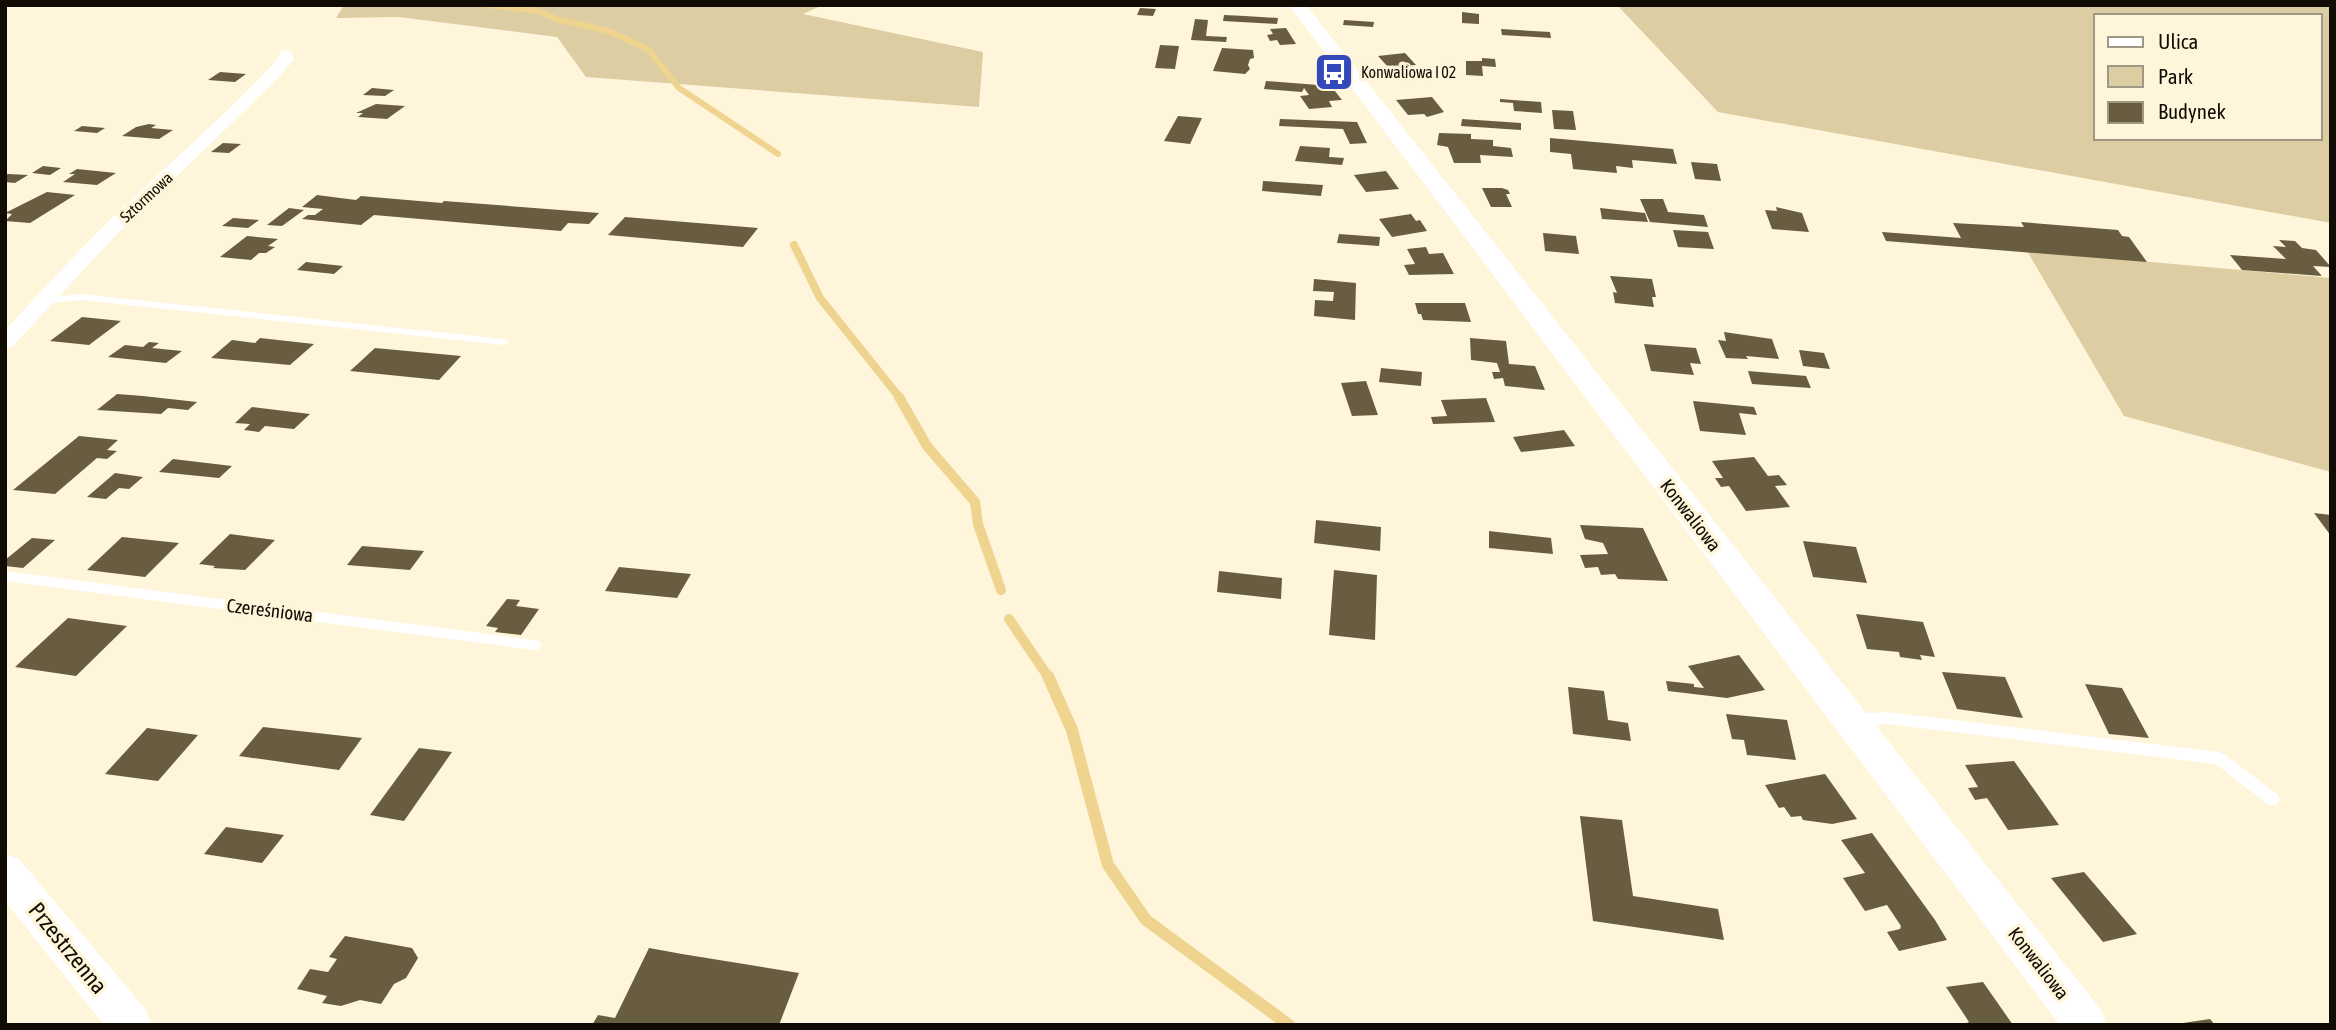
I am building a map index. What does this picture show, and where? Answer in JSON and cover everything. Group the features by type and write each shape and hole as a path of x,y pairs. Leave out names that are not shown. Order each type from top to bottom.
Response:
{"street":[{"name":"Konwaliowa","path":"1297,5 2086,1025"},
{"name":"Sztormowa","path":"5,343 122,219 209,140 273,75 286,60 286,54"},
{"name":"Przestrzenna","path":"5,871 131,1025"}],"lane":[{"path":"44,301 81,297 504,342"},
{"name":"Czereśniowa","path":"5,576 534,645"},
{"path":"1850,720 1887,718 2220,758 2272,799"}],"green space":[{"path":"344,5 823,5 803,14 983,52 979,107 586,77 557,37 399,17 336,18"},
{"path":"1617,5 2331,5 2331,223 1718,112"},
{"path":"2027,251 2331,278 2331,472 2124,416"}],"building":[{"path":"1140,8 1156,9 1153,16 1137,15"},
{"path":"1462,12 1479,14 1479,24 1462,23"},
{"path":"1224,15 1278,18 1277,24 1223,21"},
{"path":"1195,19 1208,20 1206,36 1227,37 1226,42 1191,40"},
{"path":"1344,20 1374,22 1373,27 1343,25"},
{"path":"1286,28 1296,44 1280,45 1277,40 1270,41 1267,35 1273,34 1270,29"},
{"path":"1501,29 1550,32 1551,38 1502,35"},
{"path":"1160,45 1179,46 1175,69 1155,68"},
{"path":"1222,48 1253,50 1254,58 1250,59 1248,65 1250,69 1245,74 1213,71"},
{"path":"1405,53 1416,65 1389,68 1378,56"},
{"path":"1482,58 1495,59 1496,67 1482,66 1483,76 1466,75 1466,61 1482,61"},
{"path":"220,72 246,74 235,82 208,80"},
{"path":"1266,81 1331,86 1342,100 1329,101 1332,107 1309,109 1300,96 1309,95 1304,88 1302,92 1264,89"},
{"path":"372,88 394,90 385,96 363,95"},
{"path":"1432,97 1444,112 1427,117 1424,114 1408,115 1396,100"},
{"path":"1500,99 1541,102 1542,113 1514,111 1513,103 1500,102"},
{"path":"376,104 405,106 387,119 358,117 363,113 356,113"},
{"path":"1552,110 1573,111 1576,130 1554,129"},
{"path":"1178,116 1202,118 1190,144 1164,141"},
{"path":"1280,119 1357,122 1367,143 1350,144 1343,129 1279,126"},
{"path":"1462,119 1521,123 1521,130 1461,126"},
{"path":"156,125 151,128 173,130 159,139 122,136 136,127"},
{"path":"82,126 105,128 97,133 74,131"},
{"path":"1439,133 1471,134 1471,139 1493,140 1493,146 1511,148 1513,157 1480,155 1481,163 1454,163 1448,147 1437,145"},
{"path":"1550,138 1673,149 1677,164 1632,160 1633,168 1616,166 1617,173 1573,169 1571,154 1550,152"},
{"path":"223,143 241,144 229,153 211,152"},
{"path":"1300,146 1330,148 1329,157 1344,158 1342,165 1295,161"},
{"path":"1691,162 1717,164 1721,181 1695,179"},
{"path":"43,166 61,168 50,175 32,173"},
{"path":"77,169 116,173 97,185 63,182 75,174 69,174"},
{"path":"1386,171 1399,189 1366,192 1354,175"},
{"path":"5,175 28,175 15,183 5,182"},
{"path":"1263,181 1323,185 1321,196 1262,191"},
{"path":"1482,188 1508,190 1510,194 1506,194 1512,207 1491,207"},
{"path":"47,192 75,195 30,223 5,221 12,214 5,213"},
{"path":"317,195 356,200 361,196 599,213 589,224 568,223 561,231 374,215 361,225 302,219 323,209 302,207"},
{"path":"1640,199 1663,199 1668,212 1704,215 1708,227 1650,222"},
{"path":"1776,207 1802,213 1809,232 1772,229 1765,210 1777,211"},
{"path":"289,208 304,210 282,226 267,225"},
{"path":"1600,208 1645,213 1648,222 1602,219"},
{"path":"1411,214 1416,221 1420,220 1427,231 1392,237 1379,219"},
{"path":"625,217 758,228 743,247 608,235"},
{"path":"233,218 259,220 248,228 222,226"},
{"path":"2021,222 2118,230 2122,236 2129,237 2147,262 1886,241 1882,232 1961,238 1953,223 2024,227"},
{"path":"1673,230 1708,232 1714,249 1678,247"},
{"path":"1543,233 1576,236 1579,254 1545,251"},
{"path":"1339,234 1380,237 1379,246 1337,243"},
{"path":"247,236 278,239 268,246 275,247 266,253 259,253 251,260 220,257"},
{"path":"2279,240 2295,241 2302,248 2316,250 2331,267 2313,266 2322,276 2242,270 2230,255 2286,259 2273,246 2286,247"},
{"path":"1426,247 1429,254 1443,253 1454,274 1409,275 1404,265 1415,264 1407,249"},
{"path":"306,262 343,266 334,274 297,270"},
{"path":"1610,276 1652,279 1656,297 1652,297 1654,307 1615,303 1613,292 1617,293"},
{"path":"1314,279 1356,283 1355,320 1314,316 1315,300 1333,301 1334,292 1313,291"},
{"path":"1415,303 1465,303 1471,322 1423,320"},
{"path":"82,317 121,321 89,345 50,341"},
{"path":"1724,332 1772,339 1779,359 1746,356 1748,359 1726,358 1718,340 1726,341"},
{"path":"260,338 314,344 290,365 211,358 232,340 255,343"},
{"path":"1470,338 1506,341 1509,364 1535,366 1545,390 1505,386 1503,378 1494,379 1492,372 1500,372 1497,363 1471,360"},
{"path":"149,342 159,343 152,348 182,351 166,363 108,357 125,345 143,347"},
{"path":"1644,344 1696,348 1701,364 1690,363 1694,375 1651,371"},
{"path":"375,348 461,356 439,380 350,371"},
{"path":"1799,350 1824,353 1830,369 1803,366"},
{"path":"1381,368 1422,372 1421,386 1379,382"},
{"path":"1748,371 1806,376 1811,388 1752,384"},
{"path":"1366,381 1378,415 1352,416 1341,383"},
{"path":"117,394 197,402 188,410 168,408 161,414 97,410"},
{"path":"1486,398 1495,422 1433,424 1431,417 1447,416 1441,400"},
{"path":"1693,401 1754,407 1757,415 1739,413 1746,435 1700,431"},
{"path":"252,407 310,414 294,429 265,426 259,432 244,430 250,424 235,423"},
{"path":"1564,430 1575,446 1521,452 1513,437"},
{"path":"79,436 118,440 107,450 117,451 107,459 97,458 55,494 13,490"},
{"path":"1754,457 1768,476 1779,475 1787,485 1775,486 1790,507 1746,511 1729,486 1721,487 1715,478 1723,478 1712,461"},
{"path":"173,459 232,466 219,478 159,472"},
{"path":"115,473 143,477 129,489 119,488 106,499 87,497"},
{"path":"2314,513 2331,515 2331,536"},
{"path":"1316,520 1381,527 1380,551 1314,543"},
{"path":"1580,525 1643,528 1668,581 1618,579 1615,574 1601,575 1598,567 1585,568 1580,555 1608,554 1603,543 1585,539"},
{"path":"1489,531 1551,538 1553,554 1489,548"},
{"path":"230,534 275,540 245,570 213,568 215,566 199,564"},
{"path":"122,537 179,543 145,577 87,570"},
{"path":"32,538 55,540 23,568 5,566 5,560"},
{"path":"1803,541 1856,547 1867,583 1813,577"},
{"path":"362,546 424,551 410,570 347,565"},
{"path":"619,567 691,574 677,598 605,591"},
{"path":"1334,570 1377,575 1375,640 1329,635"},
{"path":"1219,571 1282,578 1281,599 1217,592"},
{"path":"507,599 520,600 516,606 539,609 521,635 495,632 498,628 486,626"},
{"path":"1856,614 1923,622 1935,657 1920,655 1922,660 1900,657 1899,652 1867,649"},
{"path":"68,618 127,626 76,676 15,667"},
{"path":"1739,655 1765,690 1727,698 1668,691 1666,681 1694,684 1694,687 1704,688 1688,666"},
{"path":"1942,672 2005,677 2023,718 1957,709"},
{"path":"2085,684 2122,688 2149,738 2109,734"},
{"path":"1568,687 1604,691 1608,720 1628,723 1631,741 1573,734"},
{"path":"1726,714 1787,720 1796,760 1747,755 1744,740 1732,739"},
{"path":"263,727 362,738 339,770 239,756"},
{"path":"147,728 198,735 158,781 105,774"},
{"path":"419,748 452,752 404,821 370,815"},
{"path":"2014,761 2059,825 2008,830 1987,798 1975,800 1968,788 1978,787 1965,765"},
{"path":"1825,774 1857,819 1832,824 1803,820 1801,816 1791,817 1784,807 1779,808 1765,785"},
{"path":"1580,816 1622,820 1633,896 1718,909 1724,940 1593,921"},
{"path":"226,827 284,835 262,863 204,854"},
{"path":"1872,833 1947,940 1899,951 1887,932 1900,929 1901,926 1887,905 1865,911 1843,878 1865,873 1841,840"},
{"path":"2084,872 2137,934 2103,942 2051,878"},
{"path":"345,936 412,948 418,958 406,978 394,984 381,1004 360,1000 341,1006 322,1003 327,996 297,989 310,969 328,972 337,959 329,957"},
{"path":"649,948 799,973 779,1025 592,1025 598,1015 615,1018"},
{"path":"1983,982 2013,1025 1962,1025 1969,1022 1946,987"},
{"path":"2210,1019 2215,1025 2183,1025 2183,1023"}],"waterway":[{"path":"486,5 538,11 559,20 608,31 648,49 679,88 778,154"},
{"path":"794,245 820,298 900,398"},
{"path":"899,397 927,446 975,502 978,524 1001,590"},
{"path":"1009,619 1049,678"},
{"path":"1049,678 1072,730 1108,865 1146,920 1289,1025"}],"place":[{"name":"Konwaliowa I 02","path":"1334,72"}]}
